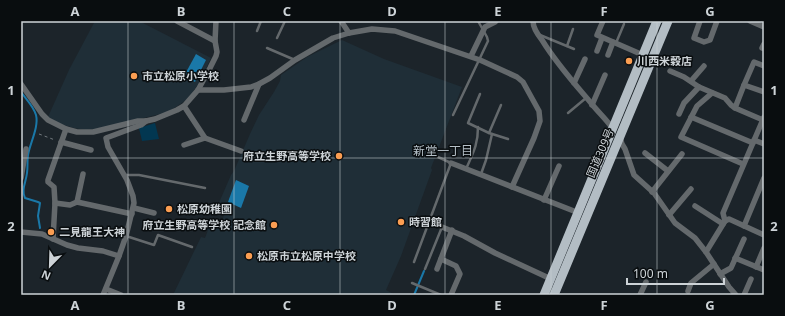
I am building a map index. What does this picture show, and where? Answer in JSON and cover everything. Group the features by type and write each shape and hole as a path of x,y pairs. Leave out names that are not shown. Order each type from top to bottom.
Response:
{"highway":[{"name":"国道309号","path":"544,295 657,21"},
{"name":"国道309号","path":"554,295 668,21"}],"street":[{"path":"177,21 215,41"},
{"path":"21,84 42,114 48,120 66,129 77,132 92,132 160,117 184,106 198,90 216,56 216,21"},
{"path":"470,56 485,26 496,21"},
{"path":"533,21 539,36 548,50 620,137 634,175 652,192 675,223 695,238 706,252 729,288 736,295"},
{"path":"603,21 597,35 643,55"},
{"path":"700,21 694,38 704,42 710,40 717,21"},
{"path":"750,21 764,27"},
{"path":"342,22 348,33"},
{"path":"198,90 224,90 251,87 260,84 295,60 333,38 348,33 372,29 396,31 480,60 520,79 523,82 539,112 540,121 512,187"},
{"path":"597,51 602,38"},
{"path":"608,55 614,43"},
{"path":"574,83 585,59"},
{"path":"735,108 754,62 764,66"},
{"path":"691,81 704,66"},
{"path":"670,71 684,77 712,94 725,98 735,108 763,118 723,213 724,222 706,252"},
{"path":"592,105 605,75"},
{"path":"244,120 260,84"},
{"path":"744,85 764,92"},
{"path":"679,114 684,103 699,87"},
{"path":"712,94 696,106 681,137 743,164"},
{"path":"184,106 205,138 241,151"},
{"path":"691,117 764,144"},
{"path":"103,295 119,256 134,208 133,196 125,175 108,147 106,138 141,125 146,121"},
{"path":"53,239 55,204 54,187 48,182 48,180 66,129"},
{"path":"184,145 205,138"},
{"path":"61,142 91,150"},
{"path":"21,178 22,162 26,149"},
{"path":"645,153 668,171"},
{"path":"652,192 682,154"},
{"path":"451,163 587,216"},
{"path":"544,200 559,166"},
{"path":"77,202 83,174"},
{"path":"744,226 764,178"},
{"path":"669,215 691,189"},
{"path":"55,204 70,205 77,202 132,214"},
{"path":"695,206 724,222 729,220 764,235"},
{"path":"134,208 154,213"},
{"path":"442,227 452,230 495,253 551,279"},
{"path":"437,269 452,230"},
{"path":"21,232 42,234 67,245 103,251 119,256"},
{"path":"720,274 731,268 744,239"},
{"path":"756,267 764,248"},
{"path":"735,258 764,270"},
{"path":"441,259 456,266 460,274 451,295"},
{"path":"688,291 691,283 714,264"},
{"path":"744,295 751,279"},
{"path":"640,295 646,282"},
{"path":"106,289 121,295"}],"lane":[{"path":"257,31 261,21"},
{"path":"277,38 286,21"},
{"path":"453,116 488,41 478,21"},
{"path":"614,43 624,24"},
{"path":"567,46 573,29"},
{"path":"539,36 541,35 574,49"},
{"path":"267,48 295,60"},
{"path":"480,94 468,123 508,139"},
{"path":"568,114 586,97"},
{"path":"481,174 486,160 491,133 501,105"},
{"path":"466,169 478,139 478,127"},
{"path":"414,262 451,163 438,157"},
{"path":"125,175 139,175 205,188"},
{"path":"425,269 442,227"},
{"path":"126,236 154,245 158,235 192,247"},
{"path":"412,283 441,295"}],"path":[{"path":"39,134 61,142"}],"shaded area":[{"name":"市立松原小学校","path":"95,21 139,21 211,58 200,81 189,98 170,111 98,129 86,130 60,124 48,117 69,70"},
{"name":"府立生野高等学校","path":"342,40 384,59 462,87 431,168 432,170 401,256 386,290 395,295 173,295 201,237 205,238 210,225 219,227 227,209 218,205 259,115 274,92 280,81 281,75 307,57"},
{"path":"196,54 206,60 195,82 184,76"},
{"path":"155,123 159,139 142,141 139,128"},
{"path":"236,180 249,186 241,208 228,202"}],"waterway":[{"path":"21,92 32,106 37,120 28,155 23,192 25,198 40,203 38,216 40,228"},
{"path":"414,295 424,271"}],"place":[{"name":"川西米穀店","path":"629,61"},
{"name":"市立松原小学校","path":"134,76"},
{"name":"府立生野高等学校","path":"339,156"},
{"name":"松原幼稚園","path":"169,209"},
{"name":"時習館","path":"401,222"},
{"name":"府立生野高等学校 記念館","path":"274,225"},
{"name":"二見龍王大神","path":"51,232"},
{"name":"松原市立松原中学校","path":"249,256"}],"district":[{"name":"新堂一丁目","path":"443,151"}]}
